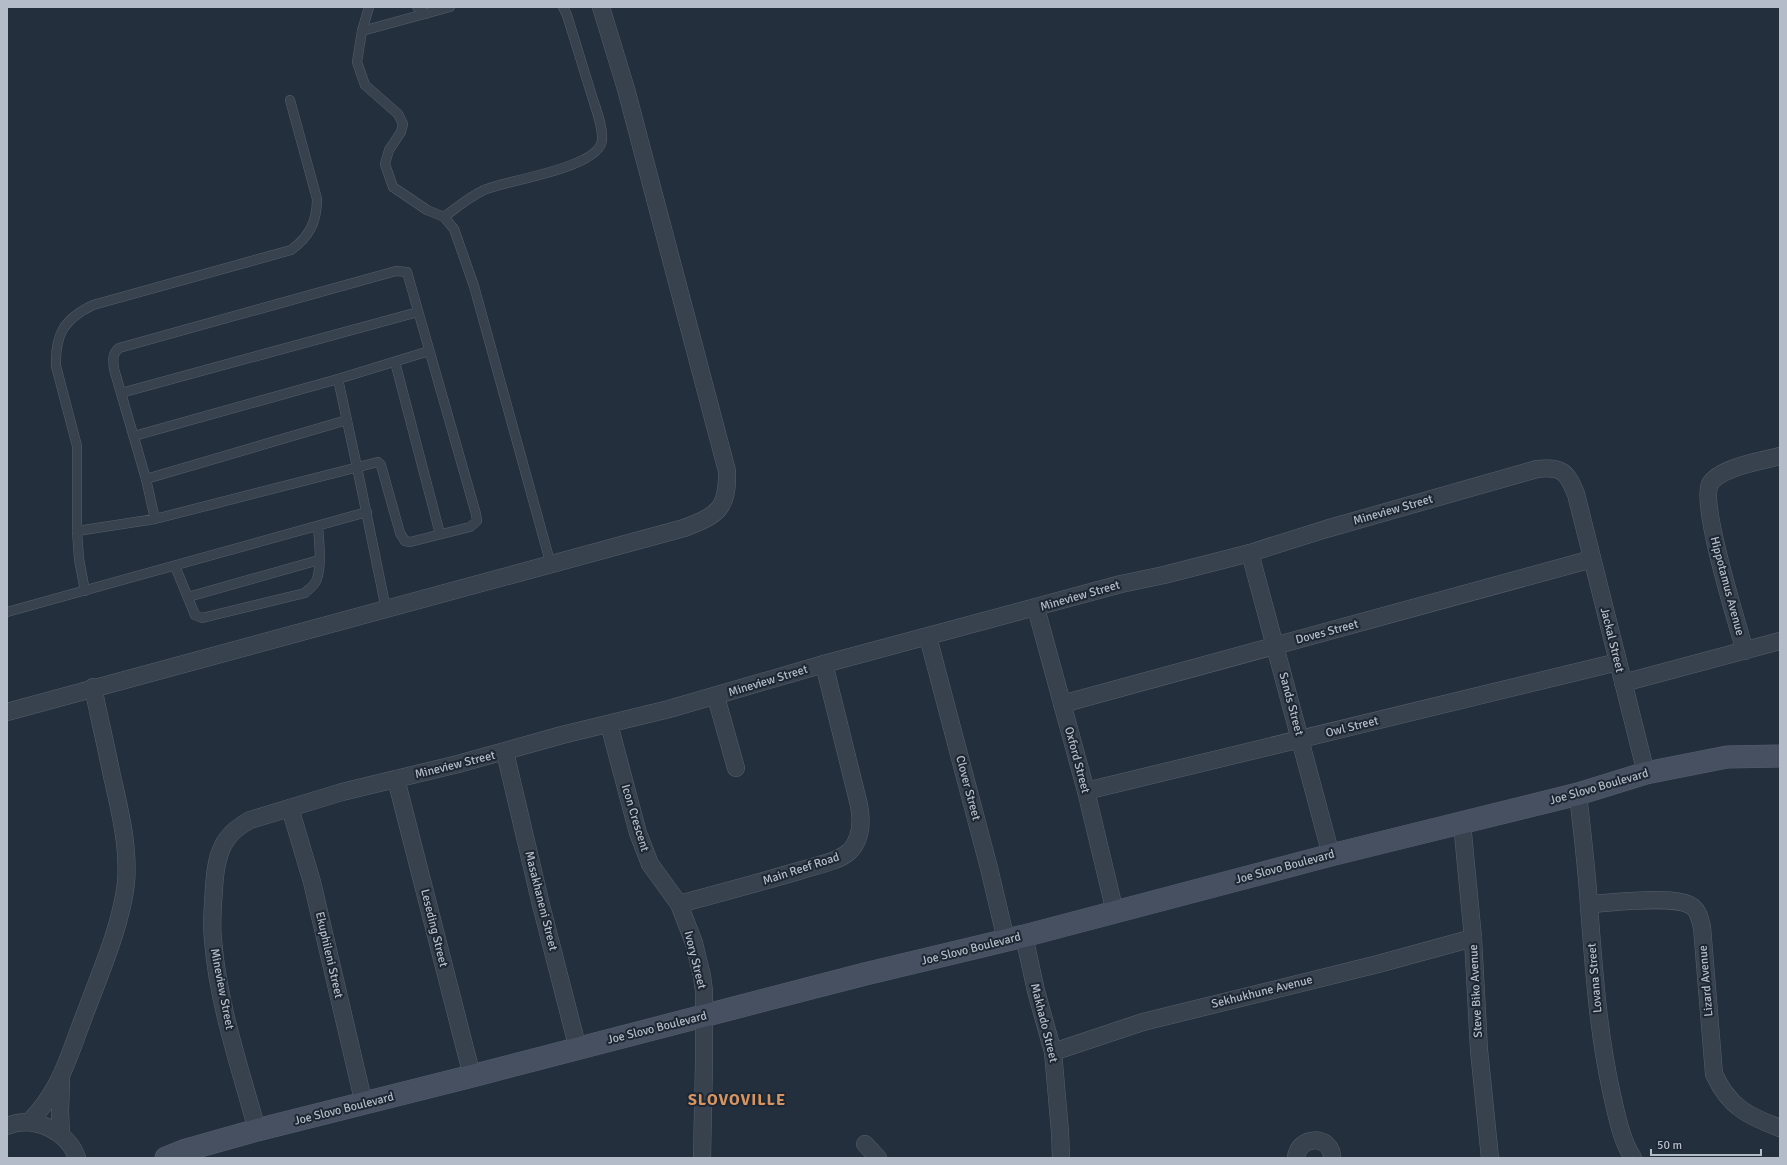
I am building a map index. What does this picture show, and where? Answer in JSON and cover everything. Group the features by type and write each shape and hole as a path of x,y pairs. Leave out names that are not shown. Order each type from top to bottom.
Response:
{"street":[{"path":"7,712 93,687 684,528 704,521 721,507 728,482 728,471 626,88 601,7"},
{"name":"Hippotamus Avenue","path":"1780,456 1731,469 1721,474 1710,484 1708,492 1711,523 1745,651 1780,641"},
{"name":"Mineview Street","path":"257,1130 226,1013 217,974 212,939 215,876 222,848 227,838 239,826 262,815 342,792 505,752 562,735 716,697 824,664 1121,584 1164,575 1250,553 1326,529 1537,469 1556,468 1563,472 1571,481 1579,508"},
{"name":"Jackal Street","path":"1579,508 1646,773"},
{"name":"Sands Street","path":"1250,553 1331,855"},
{"name":"Doves Street","path":"1062,704 1592,559"},
{"name":"Oxford Street","path":"1036,608 1086,792 1115,912"},
{"name":"Clover Street","path":"928,637 989,868 1015,938"},
{"path":"1623,683 1745,651"},
{"name":"Owl Street","path":"1086,792 1618,662"},
{"name":"Main Reef Road","path":"679,904 755,884 825,863 844,855 856,842 860,832 862,820 824,664"},
{"path":"29,1122 44,1107 61,1078 109,948 120,912 126,884 126,854 120,811 93,687"},
{"path":"716,697 736,768"},
{"name":"Icon Crescent","path":"609,724 638,833 650,864 679,904"},
{"name":"Masakhaneni Street","path":"505,752 541,905 578,1049"},
{"name":"Joe Slovo Boulevard","path":"166,1158 186,1150 257,1130 1015,938 1331,855 1578,794 1646,773 1727,757 1780,756"},
{"name":"Leseding Street","path":"396,779 472,1076"},
{"name":"Lovana Street","path":"1578,794 1589,904 1594,975 1604,1058 1618,1123 1629,1152 1633,1158"},
{"name":"Ekuphileni Street","path":"290,808 312,882 364,1104"},
{"name":"Steve Biko Avenue","path":"1462,823 1473,938 1479,1050 1490,1158"},
{"name":"Lizard Avenue","path":"1589,904 1672,900 1687,904 1695,909 1700,918 1702,927 1714,1074 1725,1094 1738,1108 1780,1128"},
{"name":"Ivory Street","path":"679,904 694,943 702,976 704,1016 702,1158"},
{"name":"Makhado Street","path":"1015,938 1036,991 1053,1052 1061,1158"},
{"name":"Sekhukhune Avenue","path":"1053,1052 1143,1022 1378,964 1473,938"},
{"path":"61,1078 60,1111 62,1135"},
{"path":"7,1126 29,1122 46,1126 62,1135 70,1144 77,1158"},
{"path":"1296,1158 1298,1151 1305,1142 1316,1140 1326,1144 1330,1149 1332,1158"},
{"path":"865,1144 878,1158"}],"lane":[{"path":"369,7 362,31 357,62 365,84 398,114 403,124 401,132 389,150 385,164 393,187 427,210 444,217 454,229 474,286 551,565"},
{"path":"417,7 426,14"},
{"path":"362,31 450,7"},
{"path":"444,217 483,190 579,163 595,154 600,148 602,140 597,113 567,15 563,7"},
{"path":"85,591 79,559 77,531 77,446 56,366 55,353 63,326 79,312 93,305 291,250 300,243 310,233 317,213 317,200 290,100"},
{"path":"77,531 155,519 358,467 380,463 400,533 405,541 410,542 470,527 477,521 476,514 407,272 396,271 119,348 115,352 113,361 146,479 155,519"},
{"path":"121,393 418,312"},
{"path":"134,436 338,379 429,351"},
{"path":"396,362 440,534"},
{"path":"338,379 358,467 386,609"},
{"path":"146,479 347,420"},
{"path":"7,612 367,512"},
{"path":"175,566 196,615 202,618 305,592 317,580 319,560 318,526"},
{"path":"188,596 319,560"}],"district":[{"name":"SLOVOVILLE","path":"737,1100"}]}
